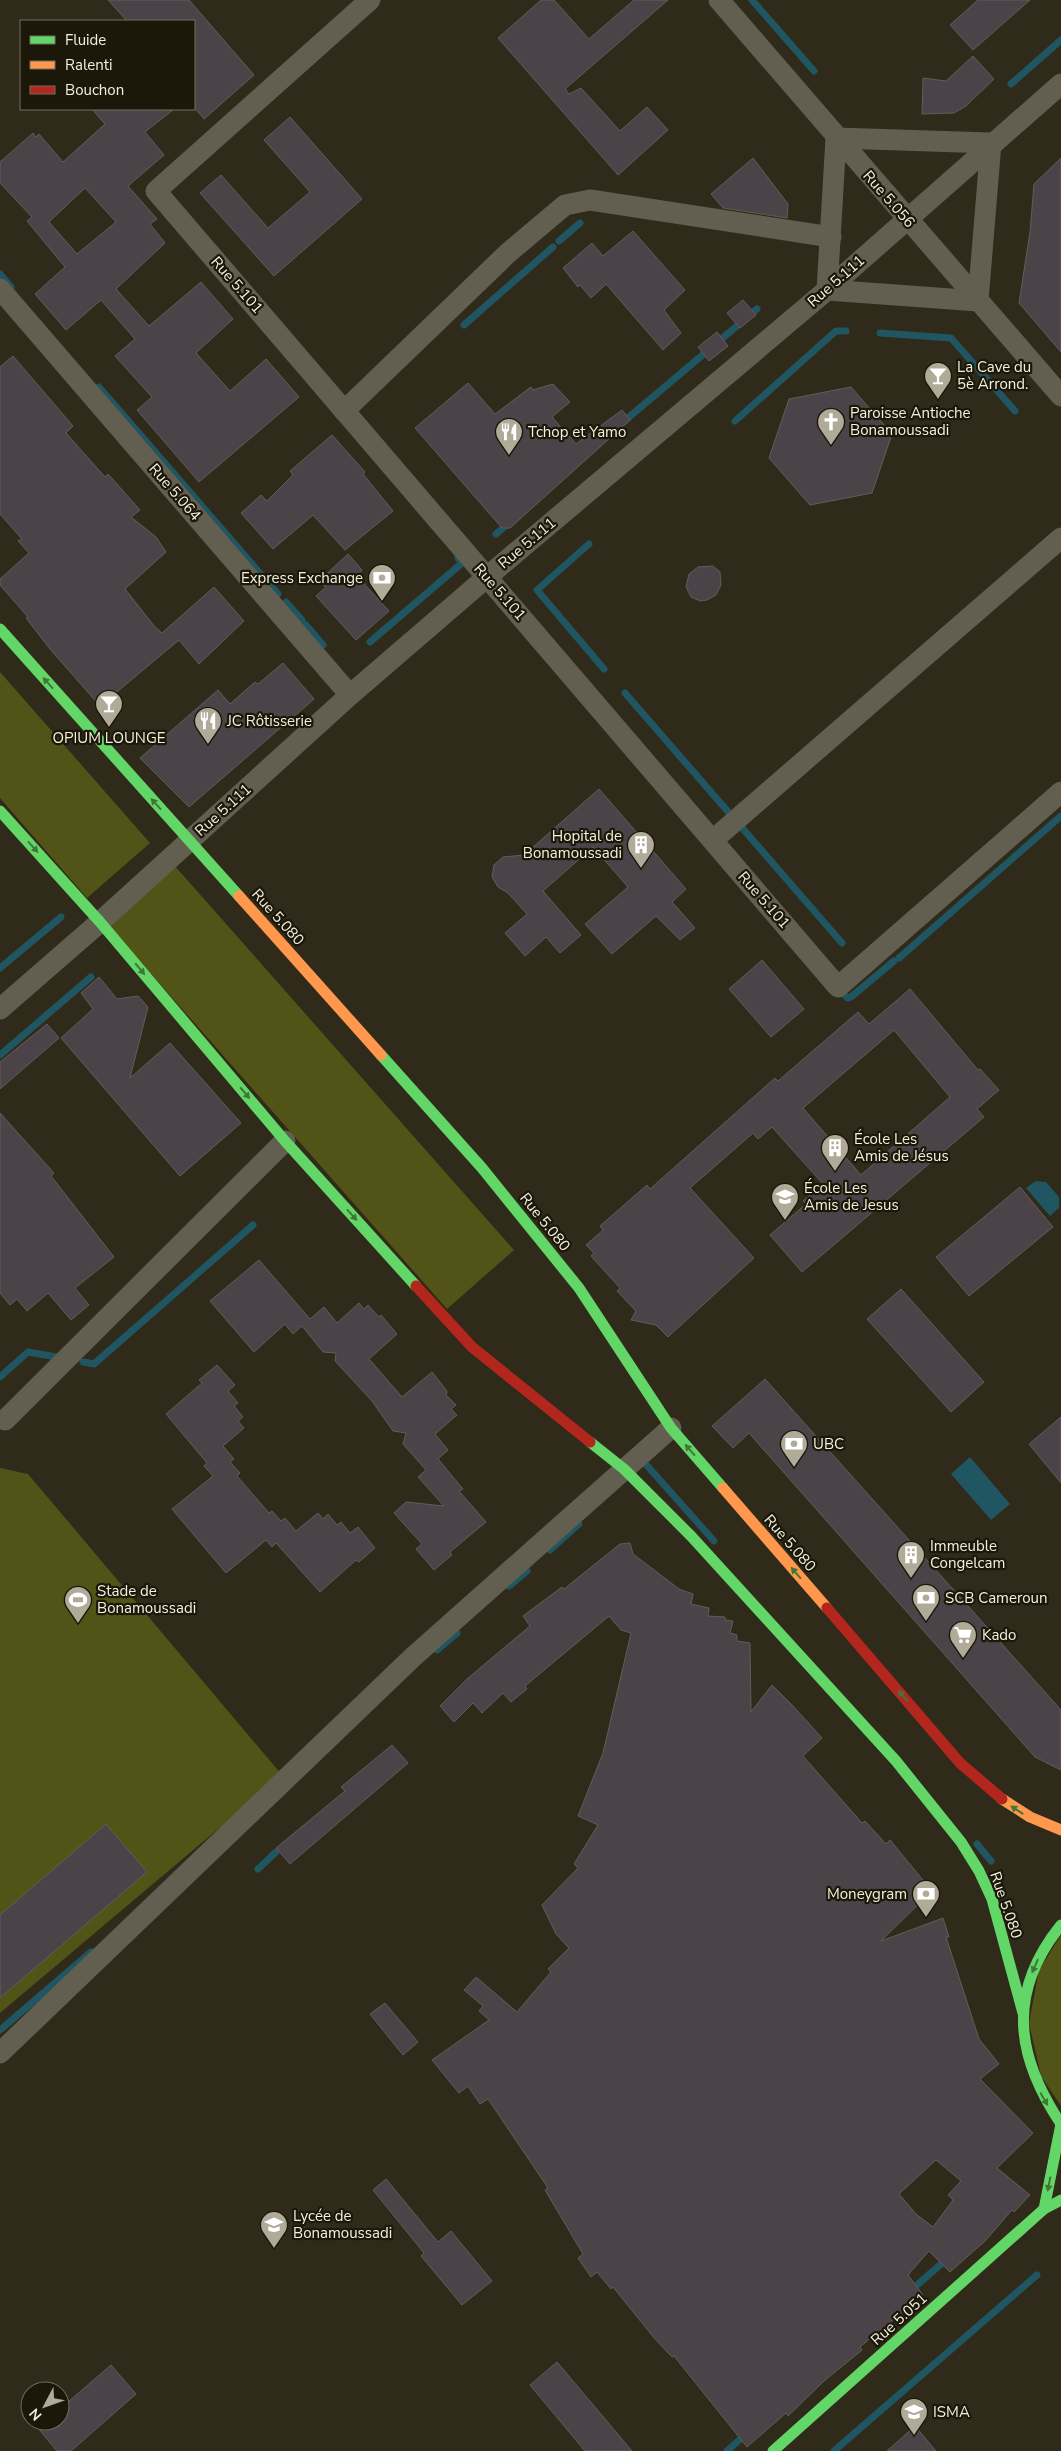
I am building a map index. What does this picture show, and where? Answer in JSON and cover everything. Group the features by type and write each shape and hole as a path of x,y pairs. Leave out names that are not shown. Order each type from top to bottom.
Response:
{"main road":[{"name":"Rue 5.080","path":"0,628 482,1168 579,1288 671,1428 960,1763 998,1798 1027,1817 1061,1830"},
{"name":"Rue 5.080","path":"0,811 100,922 285,1141 472,1347 624,1468 691,1536 883,1746 961,1842 979,1871 992,1899 1023,2013"},
{"path":"1044,2209 1061,2124 1049,2108 1031,2072 1026,2053 1023,2013 1033,1970 1043,1948 1061,1924"},
{"name":"Rue 5.051","path":"782,2448 1044,2209 1061,2200"}],"street":[{"name":"Rue 5.101","path":"370,0 156,191 838,987 1061,792"},
{"name":"Rue 5.056","path":"719,0 836,138 1061,396"},
{"name":"Rue 5.111","path":"0,1009 100,922 350,695 827,290 991,143 1061,84"},
{"path":"836,138 991,143 978,301 827,290 836,138"},
{"path":"344,410 508,253 565,205 590,200 831,237"},
{"name":"Rue 5.064","path":"0,289 350,695"},
{"path":"713,840 1061,538"},
{"path":"5,1420 285,1141"},
{"path":"0,2053 413,1657 671,1428"}],"shaded area":[{"path":"0,672 150,843 87,898 0,798"},
{"path":"174,865 514,1250 447,1309 107,924"},
{"name":"Stade de Bonamoussadi","path":"0,1468 28,1474 282,1775 0,2013"},
{"path":"1061,1935 1061,2106 1041,2076 1029,2023 1039,1970"}],"water":[{"path":"1036,1181 1046,1182 1059,1197 1059,1208 1050,1216 1026,1188"},
{"path":"970,1457 1010,1504 991,1520 951,1474"}],"building":[{"path":"108,0 189,0 254,75 204,119 195,108 195,20 126,20"},
{"path":"541,0 554,0 589,39 634,0 668,0 565,89 569,94 581,88 620,131 647,107 668,130 618,175 498,38"},
{"path":"978,0 1030,0 973,50 950,25"},
{"path":"973,56 994,79 966,106 954,113 922,114 923,78 946,81"},
{"path":"93,110 173,110 145,132 164,155 128,186 157,219 150,224 165,243 116,289 149,326 201,282 233,319 196,353 230,391 266,359 299,397 199,482 137,410 152,397 115,356 135,339 101,300 66,330 35,294 65,267 27,221 32,217 0,183 0,162 33,133 36,137 39,134 63,162 105,124","holes":["85,188 116,222 77,254 49,222"]},
{"path":"290,117 362,199 274,276 200,193 221,175 268,228 310,192 264,140"},
{"path":"753,158 788,204 787,218 723,208 711,194"},
{"path":"1061,158 1061,352 1019,303 1030,232 1034,184"},
{"path":"633,231 685,290 664,310 681,333 663,350 606,284 591,298 580,285 578,287 563,268 592,243 603,256"},
{"path":"743,300 756,315 740,328 727,313"},
{"path":"717,332 728,346 709,361 698,347"},
{"path":"13,356 73,426 66,433 105,477 108,474 140,510 131,517 156,537 166,552 125,589 155,627 162,633 214,587 244,621 199,664 179,640 100,706 50,649 26,618 28,617 0,585 0,579 29,553 18,541 22,539 0,514 0,367"},
{"name":"Tchop et Yamo","path":"468,383 495,414 531,387 533,390 553,384 570,402 552,417 576,444 622,410 630,420 510,528 502,528 415,428"},
{"name":"Paroisse Antioche Bonamoussadi","path":"851,387 892,434 872,493 810,505 769,458 789,399"},
{"path":"332,435 365,472 363,474 393,511 345,550 313,515 273,549 241,513 261,495 267,501 293,475 290,471"},
{"path":"348,554 362,570 357,576 389,611 356,640 316,596 326,587 318,582"},
{"path":"713,566 720,572 721,585 716,595 707,600 700,601 691,597 686,587 689,574 698,567"},
{"name":"JC Rôtisserie","path":"283,663 314,699 189,807 140,758 218,690 230,704 255,682 258,684"},
{"name":"Hopital de Bonamoussadi","path":"599,789 686,889 672,902 695,928 680,940 656,916 612,954 585,924 628,887 593,847 543,891 581,935 560,953 546,937 525,956 505,933 527,914 508,893 498,887 492,877 494,865 503,857 524,855"},
{"path":"762,960 804,1009 771,1037 729,989"},
{"path":"99,977 117,999 138,996 148,1007 130,1078 170,1043 241,1123 180,1176 61,1038 93,1009 81,993"},
{"path":"910,989 978,1070 980,1069 999,1090 977,1109 984,1117 802,1272 770,1235 806,1204 803,1201 823,1184 772,1127 758,1139 753,1133 690,1188 754,1258 668,1337 656,1325 631,1320 636,1311 617,1291 620,1288 591,1256 594,1253 586,1245 603,1230 600,1226 647,1185 650,1189 775,1078 778,1081 858,1012 869,1024","holes":["894,1030 950,1097 861,1175 803,1108"]},
{"path":"47,1024 59,1038 0,1089 0,1062"},
{"path":"0,1113 54,1173 51,1176 114,1257 75,1288 89,1305 71,1320 48,1293 27,1311 17,1299 10,1305 0,1293"},
{"path":"1020,1187 1053,1227 969,1296 936,1257"},
{"path":"259,1260 310,1319 324,1307 337,1323 359,1303 364,1309 368,1305 379,1317 381,1315 397,1334 369,1359 402,1397 432,1372 447,1391 446,1395 456,1405 451,1409 457,1415 435,1434 448,1450 438,1459 463,1489 459,1491 486,1522 450,1552 452,1555 434,1570 416,1549 422,1544 394,1513 406,1502 444,1506 418,1477 426,1470 403,1444 406,1433 393,1431 372,1401 335,1361 336,1353 323,1352 302,1326 293,1334 285,1324 254,1352 210,1301"},
{"path":"901,1289 984,1382 951,1412 867,1319"},
{"path":"217,1365 235,1385 228,1391 238,1403 234,1406 243,1417 238,1421 244,1428 223,1446 234,1459 230,1462 240,1473 237,1476 269,1513 272,1511 281,1521 285,1518 296,1531 318,1513 323,1519 328,1514 337,1525 341,1522 350,1533 358,1527 375,1548 359,1562 356,1560 320,1592 276,1543 272,1547 266,1540 226,1573 172,1509 213,1476 204,1466 207,1463 166,1414 202,1383 199,1380"},
{"name":"Immeuble Congelcam","path":"765,1379 1061,1710 1061,1770 1035,1757 749,1433 733,1448 712,1426"},
{"path":"1061,1417 1061,1483 1029,1444"},
{"path":"630,1543 633,1554 679,1589 693,1594 691,1604 709,1608 708,1616 725,1617 725,1620 733,1621 730,1633 737,1635 737,1641 750,1643 751,1712 772,1685 822,1738 803,1756 862,1823 865,1821 886,1844 890,1840 932,1891 881,1941 943,1918 949,1937 946,1937 979,2039 999,2064 980,2079 1033,2133 997,2168 1030,2195 1014,2212 1012,2210 985,2241 950,2272 929,2251 908,2275 923,2295 860,2347 862,2350 824,2381 788,2416 786,2413 747,2447 674,2356 672,2357 655,2339 613,2287 611,2289 597,2272 591,2277 578,2258 583,2254 545,2190 548,2188 488,2099 480,2104 468,2086 459,2093 432,2060 489,2020 479,2011 483,2006 464,1990 476,1977 517,2012 551,1972 548,1969 569,1948 556,1934 542,1905 578,1868 574,1864 598,1825 578,1816 603,1753 631,1633 621,1630 609,1616 525,1686 527,1689 511,1702 503,1693 482,1713 473,1703 454,1722 440,1706 467,1679 530,1626 523,1616 562,1587 564,1589 620,1544","holes":["936,2160 961,2181 948,2195 953,2200 933,2227 916,2214 899,2194"]},
{"path":"392,1745 408,1763 290,1864 276,1848 345,1791 341,1787"},
{"path":"106,1824 147,1872 0,1998 0,1915"},
{"path":"385,2003 418,2042 403,2055 370,2014"},
{"path":"386,2179 438,2242 451,2231 492,2281 462,2305 421,2256 424,2253 373,2190"},
{"path":"557,2362 632,2451 585,2451 530,2385"},
{"path":"111,2365 136,2394 71,2451 57,2451 40,2431 70,2431 70,2400"},
{"name":"ISMA","path":"915,2426 936,2451 887,2451"}],"waterway":[{"path":"752,0 814,71"},
{"path":"1011,84 1061,40"},
{"path":"559,241 580,223"},
{"path":"464,325 553,247"},
{"path":"0,274 11,287"},
{"path":"622,423 757,309"},
{"path":"735,421 836,331 846,331"},
{"path":"880,333 951,338 1015,411"},
{"path":"99,387 278,594"},
{"path":"496,534 509,523"},
{"path":"589,544 537,590 604,669"},
{"path":"370,642 462,563 458,558"},
{"path":"286,602 302,620"},
{"path":"306,625 323,645"},
{"path":"625,693 842,943"},
{"path":"899,958 1061,816"},
{"path":"0,968 61,917"},
{"path":"838,990 848,998 851,997 894,961"},
{"path":"0,1055 91,977"},
{"path":"83,1362 94,1364 253,1225"},
{"path":"0,1377 28,1352 62,1358"},
{"path":"643,1461 714,1541"},
{"path":"550,1550 579,1524"},
{"path":"509,1586 527,1571"},
{"path":"437,1650 457,1633"},
{"path":"977,1844 991,1861"},
{"path":"258,1869 276,1852"},
{"path":"0,2030 91,1952"},
{"path":"909,2292 948,2258"},
{"path":"834,2451 1037,2275"},
{"path":"727,2451 747,2433"}],"traffic: fast":[{"path":"0,629 239,896"},
{"path":"0,811 100,922 285,1141 416,1286"},
{"path":"381,1055 482,1168 579,1288 671,1428 723,1488"},
{"path":"590,1442 624,1469 691,1536 896,1761 961,1842 979,1871 992,1899 1023,2013"},
{"path":"1061,1925 1044,1950 1032,1975 1025,1999 1024,2024 1027,2048 1034,2073 1061,2124"},
{"path":"1044,2209 1061,2124"},
{"path":"773,2451 1044,2209 1061,2200"}],"traffic: slow":[{"path":"239,896 381,1055"},
{"path":"723,1488 827,1608"},
{"path":"1002,1799 1030,1817 1061,1830"}],"traffic: jam":[{"path":"416,1286 472,1347 590,1442"},
{"path":"827,1608 960,1763 1002,1799"}],"place":[{"name":"La Cave du 5è Arrond.","path":"938,400"},
{"name":"Paroisse Antioche Bonamoussadi","path":"831,446"},
{"name":"Tchop et Yamo","path":"509,456"},
{"name":"Express Exchange","path":"382,602"},
{"name":"OPIUM LOUNGE","path":"109,728"},
{"name":"JC Rôtisserie","path":"208,745"},
{"name":"Hopital de Bonamoussadi","path":"641,869"},
{"name":"École Les Amis de Jésus","path":"835,1172"},
{"name":"École Les Amis de Jesus","path":"785,1221"},
{"name":"UBC","path":"794,1468"},
{"name":"Immeuble Congelcam","path":"911,1579"},
{"name":"SCB Cameroun","path":"926,1622"},
{"name":"Stade de Bonamoussadi","path":"78,1624"},
{"name":"Kado","path":"963,1659"},
{"name":"Moneygram","path":"926,1918"},
{"name":"Lycée de Bonamoussadi","path":"274,2249"},
{"name":"ISMA","path":"914,2436"}]}
